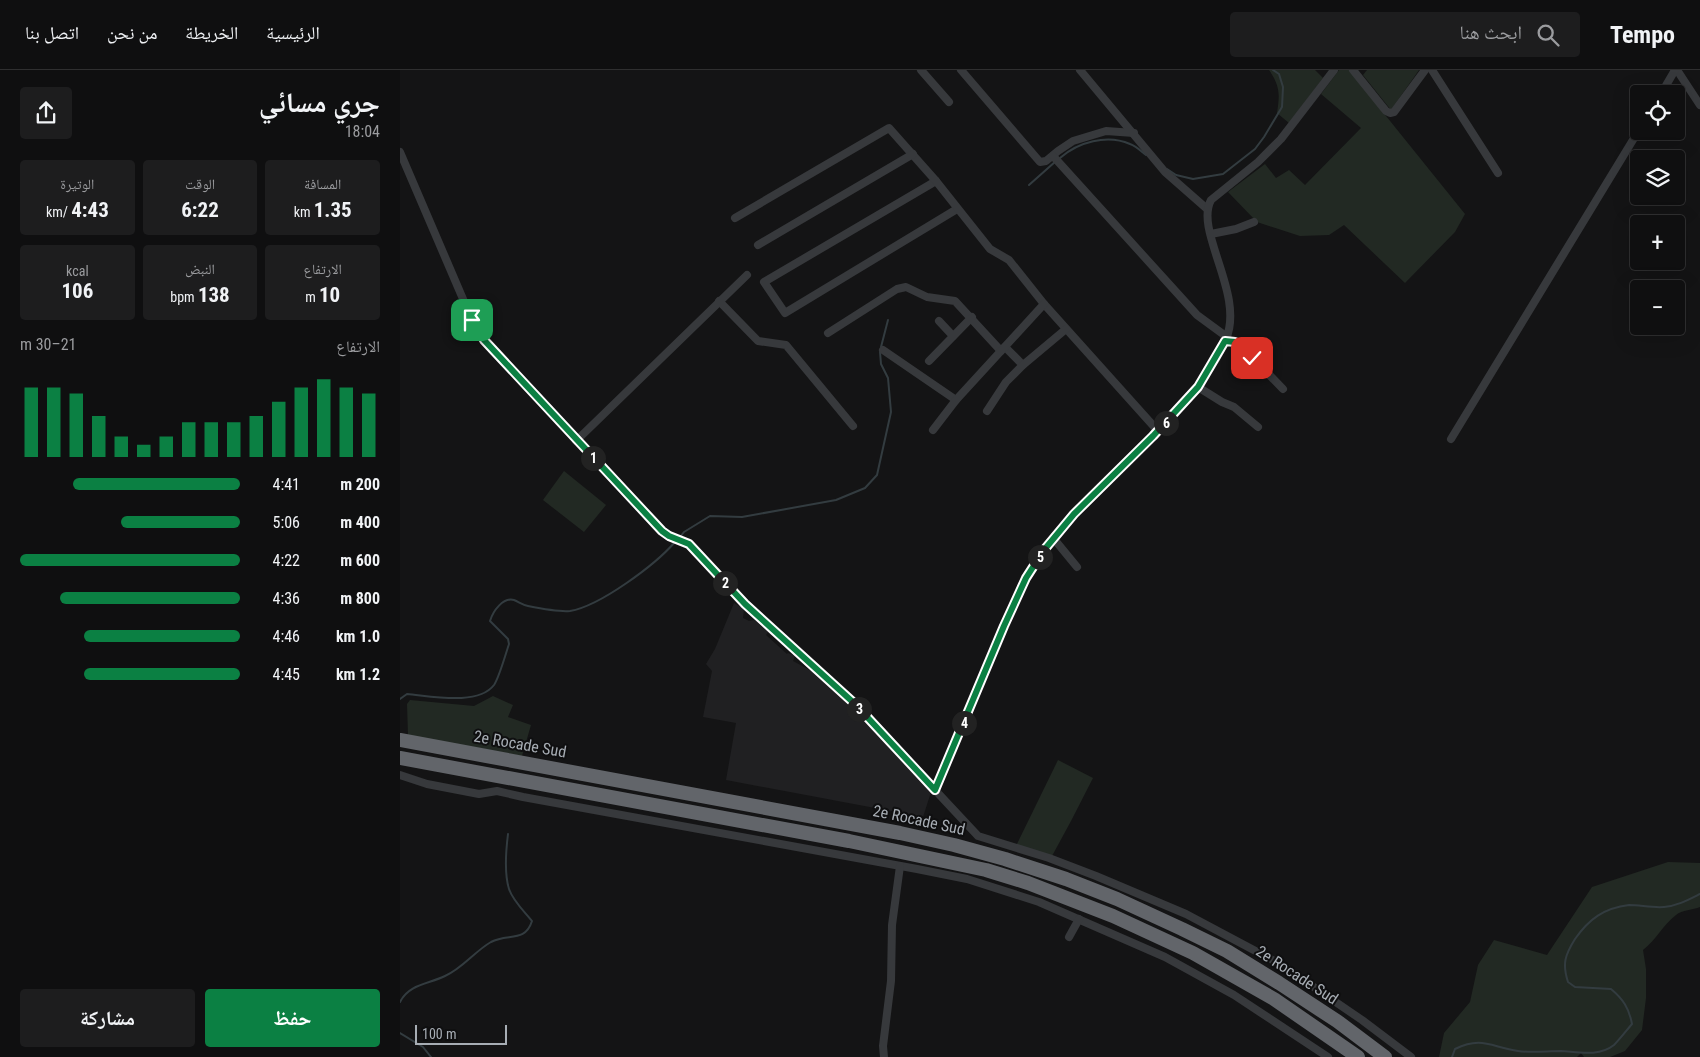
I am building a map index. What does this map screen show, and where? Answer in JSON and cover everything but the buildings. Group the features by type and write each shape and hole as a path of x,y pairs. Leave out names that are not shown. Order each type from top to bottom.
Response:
{"highway":[{"name":"2e Rocade Sud","path":"400,740 900,833 1005,859 1066,879 1117,899 1227,951 1337,1021 1385,1057"},
{"name":"2e Rocade Sud","path":"400,758 850,841 986,870 1028,883 1113,916 1193,953 1274,999 1358,1057"}],"street":[{"path":"921,70 949,102"},
{"path":"960,70 1040,162 1046,162 1074,142 1106,131 1134,133"},
{"path":"935,790 1026,578 1074,514 1158,431 1198,387 1226,339 1232,316 1230,299 1211,234 1206,208 1165,172 1080,70"},
{"path":"1206,208 1211,200 1258,162 1281,139 1334,70"},
{"path":"1353,70 1386,111 1390,113 1394,112 1425,70"},
{"path":"1432,70 1498,172"},
{"path":"1667,85 1676,70 1700,105"},
{"path":"735,218 889,128 936,181 990,249 1009,260 1044,304 1158,431"},
{"path":"1450,439 1633,140"},
{"path":"400,152 472,320 484,340 576,441 662,531 689,544 745,604 855,704 978,836 1049,858 1186,914 1280,964 1362,1020 1411,1057"},
{"path":"758,245 913,154"},
{"path":"1053,156 1197,315 1226,339 1235,342 1283,389"},
{"path":"936,181 764,282 785,313 957,209"},
{"path":"1211,234 1236,230 1254,222"},
{"path":"576,441 747,275"},
{"path":"828,333 901,287 906,287 927,297 955,301 1003,349 1023,365"},
{"path":"719,301 758,341 786,345 853,426"},
{"path":"933,430 956,400 1044,304"},
{"path":"929,361 972,317"},
{"path":"939,321 953,336"},
{"path":"987,411 1006,382 1066,329"},
{"path":"883,350 956,400"},
{"path":"1198,387 1243,413 1258,427"},
{"path":"1054,539 1077,567"},
{"path":"400,775 427,784 479,794 497,791 966,879 1039,902 1165,957 1234,995 1328,1057"},
{"path":"884,1057 883,1046 891,981 892,925 900,866"},
{"path":"1069,937 1079,919"}],"shaded area":[{"path":"1269,70 1315,70 1323,78 1289,123 1277,113 1278,90"},
{"path":"1339,70 1349,70 1465,214 1455,232 1405,283 1344,225 1329,235 1300,236 1257,222 1228,192 1265,164 1276,178 1289,170 1305,185 1361,128 1321,94"},
{"path":"1367,70 1419,70 1391,110 1363,75"},
{"path":"564,471 606,505 584,532 543,500"},
{"path":"734,603 744,609 743,618 749,621 754,620 768,632 766,635 787,654 795,656 793,661 817,674 932,789 923,817 726,780 736,723 703,717 712,671 706,664 715,649"},
{"path":"493,696 513,705 508,717 531,725 522,756 408,735 407,704 410,700 474,706"},
{"path":"1058,760 1093,778 1052,856 1016,846"},
{"path":"1668,862 1700,863 1700,907 1676,915 1643,950 1646,969 1646,998 1642,1030 1625,1051 1610,1057 1584,1057 1581,1053 1577,1057 1439,1057 1444,1033 1470,1002 1478,965 1494,940 1547,955 1592,887"}],"waterway":[{"path":"1167,169 1176,175 1193,179 1223,174 1255,149 1282,107 1283,87 1279,74 1273,70"},
{"path":"1060,158 1067,152 1084,144 1102,140 1121,141 1130,144 1146,155"},
{"path":"1029,185 1056,161"},
{"path":"881,347 888,320"},
{"path":"680,537 684,532 710,516 742,517 836,500 865,488 877,475 891,412 888,378 881,364 880,352"},
{"path":"400,699 407,694 441,698 466,698 477,696 487,691 496,682 509,644 508,639 490,621 493,613 502,603 514,600 528,606 561,611 582,608 611,593 641,573 675,542"},
{"path":"400,1002 409,991 451,973 491,942 497,939 520,935 529,928 532,921 513,898 507,883 508,834"},
{"path":"1452,1057 1455,1049 1472,1043 1523,1052 1561,1051 1588,1053 1608,1049 1614,1045 1632,1024 1629,1013 1622,1000 1611,989 1575,987 1568,982 1565,965 1567,955 1575,939 1592,920 1612,909 1629,905 1669,906 1700,894"},
{"path":"400,1033 423,1047 431,1057"}],"route":[{"path":"472,320 484,340 576,441 662,531 689,544 774,632 855,704 935,790 1004,626 1026,578 1044,550 1074,514 1153,436 1198,387 1225,341 1235,342 1252,358"}]}
